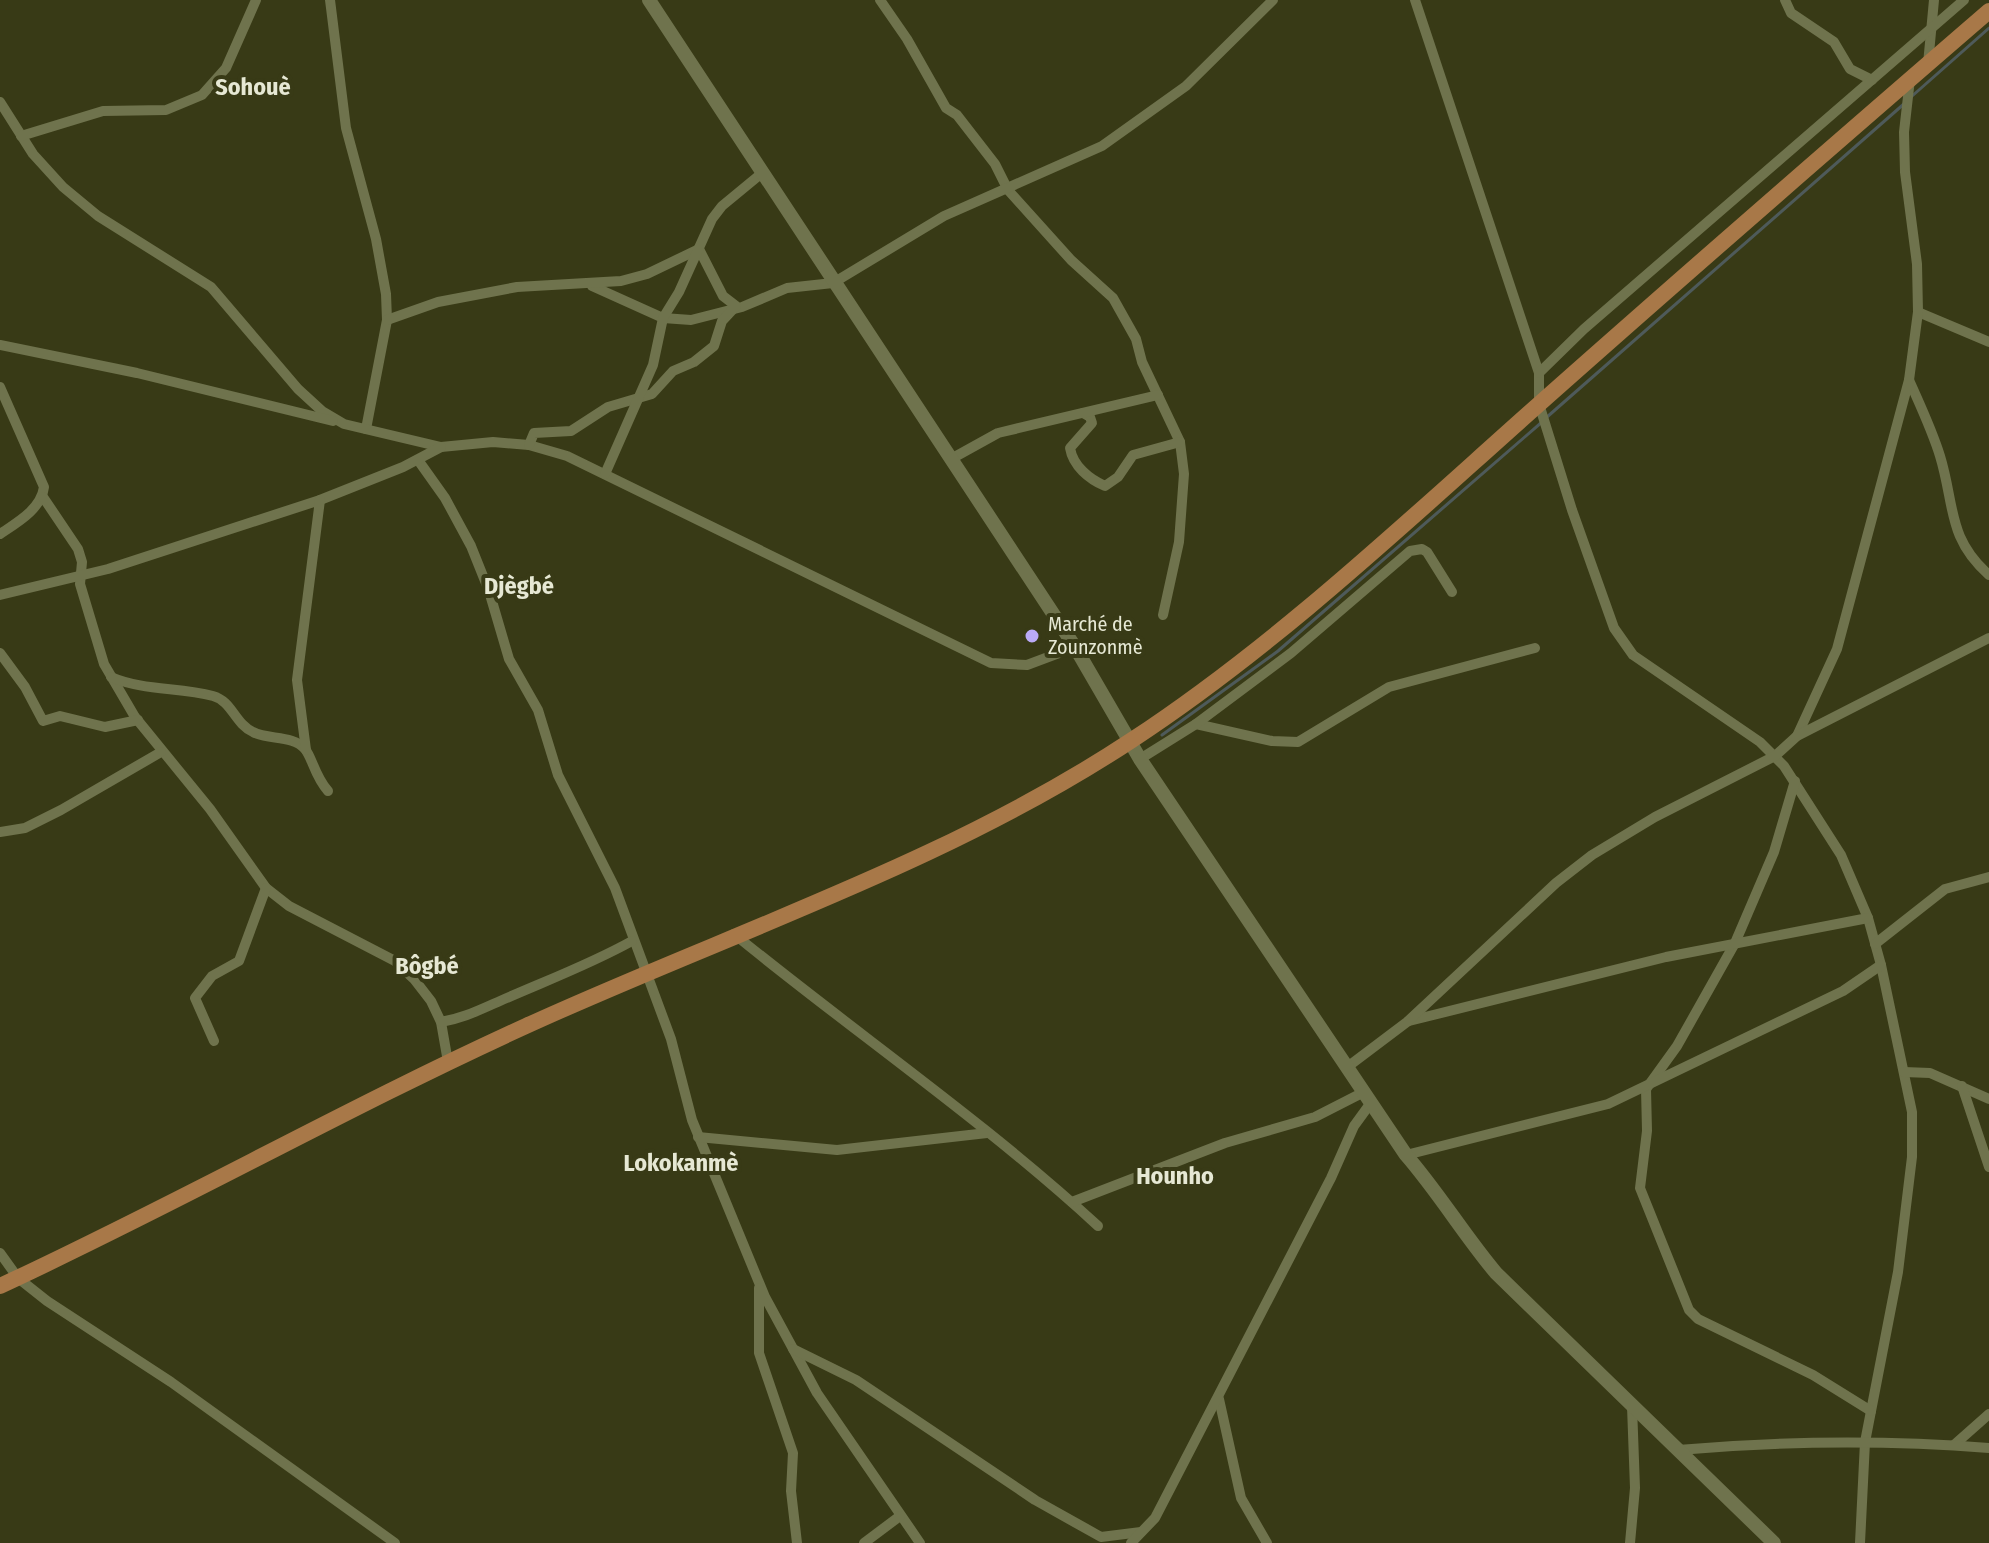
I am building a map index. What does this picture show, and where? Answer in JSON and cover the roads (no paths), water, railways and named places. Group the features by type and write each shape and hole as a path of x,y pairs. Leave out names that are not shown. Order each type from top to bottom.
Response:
{"main road":[{"path":"0,1286 448,1062 645,972 934,847 1130,742 1285,644 1539,404 1989,11"}],"street":[{"path":"21,136 103,111 166,110 202,95 226,68 256,0"},
{"path":"330,0 341,99 376,239 387,320 366,429"},
{"path":"649,0 1075,647 1140,759 1406,1155 1434,1186 1472,1245 1496,1273 1774,1543"},
{"path":"880,0 907,39 946,108 957,115 995,164 1008,190 1071,260 1113,298 1131,328 1142,362 1180,442 1184,474 1179,542 1163,615"},
{"path":"592,286 663,318 691,320 731,310 787,288 833,283 944,216 1102,146 1146,117 1209,67 1273,0"},
{"path":"1415,0 1539,373 1539,404 1614,628 1626,647 1775,756 1795,781 1841,855 1868,918 1912,1112 1912,1157 1898,1272 1865,1442 1860,1543"},
{"path":"1785,0 1791,13 1834,42 1850,69 1872,80"},
{"path":"1928,64 1934,0"},
{"path":"1539,373 1596,318 1964,0"},
{"path":"1797,736 1837,649 1909,380 1918,312 1917,264 1905,172 1904,132 1910,79"},
{"path":"0,102 21,136 63,187 98,216 211,287 310,402 344,424"},
{"path":"605,474 625,436 637,399 653,365 663,318 722,206 762,173"},
{"path":"387,320 438,302 517,287 592,286 647,274 699,249"},
{"path":"529,445 534,433 571,431 608,407 652,394 673,371 694,362 714,346 722,321 736,306 723,296 699,249"},
{"path":"1918,312 1989,342"},
{"path":"0,345 137,373 441,447 493,442 529,445 567,456 991,663 1027,665 1075,647"},
{"path":"653,365 673,371"},
{"path":"1909,380 1940,455 1958,536 1970,557 1989,575"},
{"path":"0,387 7,409 42,476 43,497 76,544 82,562 79,575 109,676 138,720 210,809 266,888 289,906 395,961 431,1001 441,1022 448,1062"},
{"path":"951,459 998,433 1158,395"},
{"path":"1083,413 1090,417 1092,423 1070,448 1072,457 1090,480 1105,486 1118,477 1133,455 1180,442"},
{"path":"0,595 128,563 320,500 418,460 441,447"},
{"path":"418,460 445,498 471,546 489,591 509,659 538,710 558,775 604,863 671,1039 698,1137 759,1283 817,1393 920,1543"},
{"path":"0,534 32,510 43,497"},
{"path":"320,500 297,680 306,750 316,778 328,791"},
{"path":"1140,759 1196,724 1285,644 1410,551 1422,549 1427,552 1452,592"},
{"path":"1346,1068 1407,1022 1556,883 1592,855 1666,811 1775,756 1797,736 1989,638"},
{"path":"1196,724 1272,741 1298,742 1389,687 1535,648"},
{"path":"0,653 25,687 43,721 60,716 105,727 138,720"},
{"path":"109,676 138,688 215,696 227,704 239,722 253,733 296,743 306,750"},
{"path":"0,832 25,828 161,752"},
{"path":"1795,781 1774,852 1735,943 1677,1046 1646,1089 1647,1131 1640,1188 1689,1310 1710,1326 1813,1375 1871,1411"},
{"path":"1875,944 1945,889 1989,877"},
{"path":"214,1041 195,998 212,976 239,961 266,888"},
{"path":"1407,1022 1735,943 1868,918"},
{"path":"734,934 987,1133 1098,1226"},
{"path":"441,1022 469,1017 498,1002 572,973 632,941"},
{"path":"1406,1155 1579,1113 1646,1089 1843,991 1881,965"},
{"path":"1904,1072 1930,1073 1989,1099"},
{"path":"1962,1086 1989,1167"},
{"path":"1072,1202 1236,1139 1315,1117 1366,1098"},
{"path":"1131,1543 1147,1531 1219,1398 1331,1178 1366,1098"},
{"path":"698,1137 837,1150 987,1133"},
{"path":"0,1253 18,1278 395,1543"},
{"path":"759,1283 759,1353 793,1453 791,1491 797,1543"},
{"path":"793,1349 856,1380 1035,1500 1092,1532 1110,1538 1147,1531"},
{"path":"1219,1398 1241,1498 1267,1543"},
{"path":"1630,1543 1635,1488 1632,1406"},
{"path":"1954,1445 1989,1414"},
{"path":"1678,1450 1753,1443 1865,1442 1989,1448"},
{"path":"864,1543 900,1516"}],"waterway":[{"path":"1911,97 1989,28"},
{"path":"1547,417 1905,103"},
{"path":"1162,735 1278,651 1542,422"}],"place":[{"name":"Marché de Zounzonmè","path":"1032,636"}],"district":[{"name":"Sohouè","path":"253,87"},
{"name":"Djègbé","path":"519,586"},
{"name":"Bôgbé","path":"427,966"},
{"name":"Lokokanmè","path":"681,1163"},
{"name":"Hounho","path":"1175,1176"}]}
